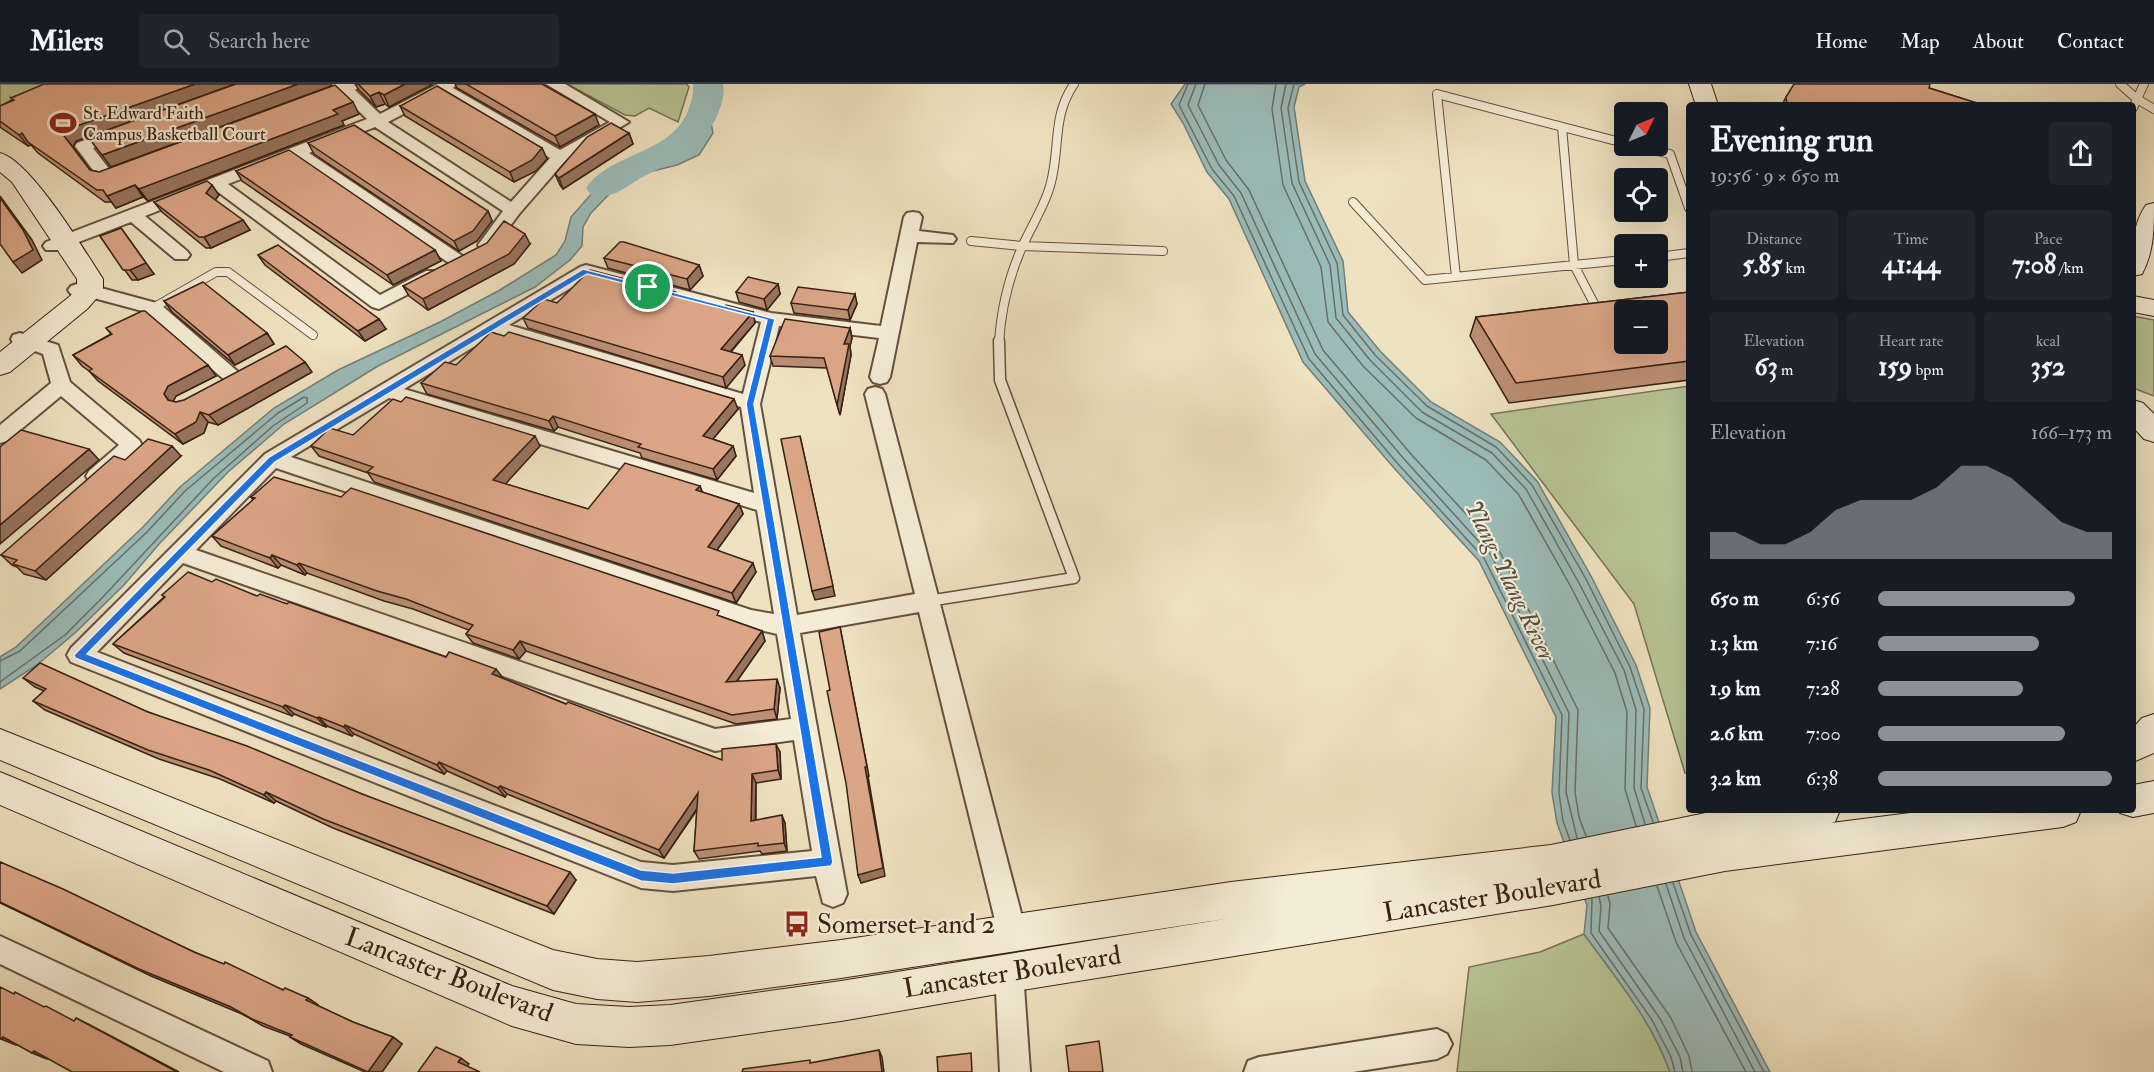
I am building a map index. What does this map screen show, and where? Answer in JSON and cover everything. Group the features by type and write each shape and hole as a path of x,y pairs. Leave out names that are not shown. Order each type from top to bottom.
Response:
{"main road":[{"path":"1700,84 1706,102"},
{"path":"0,160 20,177 58,243 90,279 78,303 25,341 0,366"},
{"path":"2136,260 2154,210"},
{"path":"2136,305 2154,308"},
{"path":"2136,399 2154,406"},
{"path":"2136,413 2154,432"},
{"path":"2136,746 2154,729"},
{"name":"Lancaster Boulevard","path":"0,744 554,970 597,979 637,982 841,960 1231,900 1552,875"},
{"name":"Lancaster Boulevard","path":"0,788 512,1006 576,1024 629,1027 670,1025 841,1001 1101,958 1552,875 1722,840 1812,813"},
{"name":"Lancaster Boulevard","path":"1722,840 2029,813"},
{"path":"1093,920 1101,958"}],"street":[{"path":"215,182 379,303 485,247 513,210 560,157 621,122 554,84"},
{"path":"302,105 347,86 377,121 513,210"},
{"path":"58,243 377,121 446,86 560,157"},
{"path":"137,127 83,146 107,177 140,165"},
{"path":"297,152 458,261"},
{"path":"132,214 181,255"},
{"path":"913,217 878,386 928,601 1012,932"},
{"path":"909,236 947,239"},
{"path":"827,862 673,878 641,875 79,655 272,459 586,271 771,319 890,333"},
{"path":"84,290 153,308 234,376"},
{"path":"771,319 750,404 833,894"},
{"path":"494,327 750,404"},
{"path":"25,341 51,350 61,385 132,444 79,491"},
{"path":"214,387 253,366"},
{"path":"0,435 61,385"},
{"path":"388,391 767,506"},
{"path":"272,459 751,618 788,626 928,601"},
{"path":"180,553 715,740 805,728"},
{"path":"0,950 257,1072"},
{"path":"1009,972 1015,1072"},
{"path":"1259,1072 1437,1044"}],"lane":[{"path":"928,601 1074,578 1000,380 997,354 1002,306 1022,246 1043,206 1052,180 1058,112 1074,84"},
{"path":"2120,84 2137,99 2154,109"},
{"path":"2136,102 2144,84"},
{"path":"1456,277 1437,94 1614,140"},
{"path":"1562,127 1574,265 1600,315"},
{"path":"1668,154 1686,199"},
{"path":"1353,202 1425,280 1614,261"},
{"path":"971,241 1022,246 1163,251"},
{"path":"1668,256 1686,253"},
{"path":"153,308 216,272 228,272 314,335"}],"green space":[{"path":"0,84 76,84 0,112"},
{"path":"567,84 687,84 689,87 678,122 649,108 635,116 625,115"},
{"path":"2136,317 2154,320 2154,396 2136,389"},
{"path":"1686,386 1686,773 1634,604 1491,414"},
{"path":"1584,934 1643,1018 1670,1072 1457,1072 1469,967 1540,952"}],"water":[{"path":"700,84 715,84 720,94 710,118 713,133 699,155 677,165 633,176 619,184 591,213 583,227 582,246 570,260 535,287 378,366 284,424 228,472 160,543 124,585 76,632 37,665 0,689 0,657 16,647 48,617 143,527 180,487 274,408 338,370 440,322 500,290 556,255 565,241 571,217 601,183 613,173 633,164 658,158 680,148 693,136 708,98"},
{"name":"Ylang-Ylang River","path":"1185,84 1305,84 1299,87 1294,107 1305,181 1343,261 1348,312 1380,351 1431,402 1500,442 1537,481 1591,576 1636,665 1650,708 1647,787 1696,932 1770,1072 1670,1072 1643,1018 1584,934 1587,905 1557,823 1552,793 1556,717 1479,561 1394,468 1303,362 1229,199 1207,172 1171,104"}],"building":[{"path":"44,84 195,84 68,129 64,136 90,170 99,172 335,85 353,102 333,110 338,114 139,189 135,185 107,196 103,190 97,190 28,142 22,133 19,135 0,121 0,106 14,100 11,98"},
{"path":"236,84 298,84 102,155 88,137"},
{"path":"358,84 405,84 384,95 379,92 370,96"},
{"path":"466,84 542,84 595,114 555,136"},
{"path":"1794,84 1930,84 1929,88 1973,102 1787,102 1786,97"},
{"path":"437,86 542,148 532,160 510,172 400,106"},
{"path":"611,123 629,133 559,178 555,174 587,137"},
{"path":"354,125 488,211 473,231 454,241 308,143"},
{"path":"289,150 435,250 387,275 236,171"},
{"path":"207,181 212,185 206,193 243,220 204,237 199,237 154,202"},
{"path":"0,198 23,230 33,250 13,262 0,244"},
{"path":"504,221 525,234 509,254 423,299 403,286 487,243"},
{"path":"121,228 146,263 130,270 123,270 100,236"},
{"path":"620,242 699,265 687,279 604,258"},
{"path":"278,245 379,319 358,331 258,255"},
{"path":"590,270 675,292 673,294 723,309 726,305 753,312 721,349 742,355 723,377 523,318 544,299 557,303"},
{"path":"748,277 778,284 764,299 736,292"},
{"path":"203,282 267,333 228,355 164,301"},
{"path":"798,287 855,294 848,310 791,303"},
{"path":"1686,292 1686,361 1516,383 1476,317 1614,301 1614,354 1668,354 1668,300 1621,300"},
{"path":"145,311 208,365 168,386 164,394 168,400 176,402 184,400 286,346 305,362 209,415 200,412 196,422 175,434 89,371 92,369 73,355 112,334 106,328"},
{"path":"785,319 850,328 844,344 849,344 837,405 824,358 770,356"},
{"path":"491,332 504,336 509,332 734,399 703,436 733,446 713,469 638,447 641,444 553,416 549,421 421,383 445,362 456,365"},
{"path":"406,397 535,436 493,480 588,509 625,463 700,486 696,490 739,504 708,547 753,563 732,593 367,472 373,467 311,446 330,428 353,435 393,399 401,402"},
{"path":"21,430 89,449 0,525 0,447"},
{"path":"800,436 833,586 812,591 781,439"},
{"path":"148,439 172,446 35,571 13,564 17,560 1,555 114,456 125,460"},
{"path":"274,477 341,497 351,488 719,611 717,615 762,631 726,682 777,679 774,709 732,715 520,641 513,650 466,634 473,625 406,599 299,563 297,565 272,555 270,558 212,536 255,498 251,497"},
{"path":"188,572 212,582 216,579 257,596 260,594 287,604 289,602 446,657 449,652 496,669 492,674 566,704 568,702 722,760 722,749 776,744 778,770 752,774 751,821 782,815 784,843 758,846 758,843 694,851 698,793 659,850 500,786 498,788 439,762 437,765 345,725 344,727 317,718 285,705 283,707 113,644 165,597 162,595"},
{"path":"840,627 867,767 865,767 883,868 858,875 846,783 827,691 830,690 819,632"},
{"path":"40,663 148,712 247,746 362,794 570,872 547,906 323,819 266,792 264,795 209,770 148,750 33,701 46,689 23,678"},
{"path":"0,862 63,889 194,952 224,964 225,962 283,990 285,988 308,998 306,1000 353,1022 393,1037 368,1072 290,1037 292,1035 252,1019 231,1007 139,969 0,902"},
{"path":"0,987 46,1006 74,1021 76,1018 177,1072 72,1072 34,1051 32,1053 3,1037 1,1039"},
{"path":"1099,1041 1103,1072 1069,1072 1066,1046"},
{"path":"436,1047 461,1058 458,1062 480,1072 418,1072"},
{"path":"879,1050 882,1072 742,1072 743,1069 810,1060 810,1063"},
{"path":"971,1053 972,1072 938,1072 937,1057"}],"waterway":[{"path":"603,188 616,178 662,155 689,136 699,123 705,106 708,84"}],"place":[{"name":"St. Edward Faith Campus Basketball Court","path":"63,123"},
{"name":"Somerset 1 and 2","path":"797,924"}],"route":[{"path":"586,271 648,287 771,319 750,404 827,862 673,878 641,875 79,655 272,459 586,271"}]}
